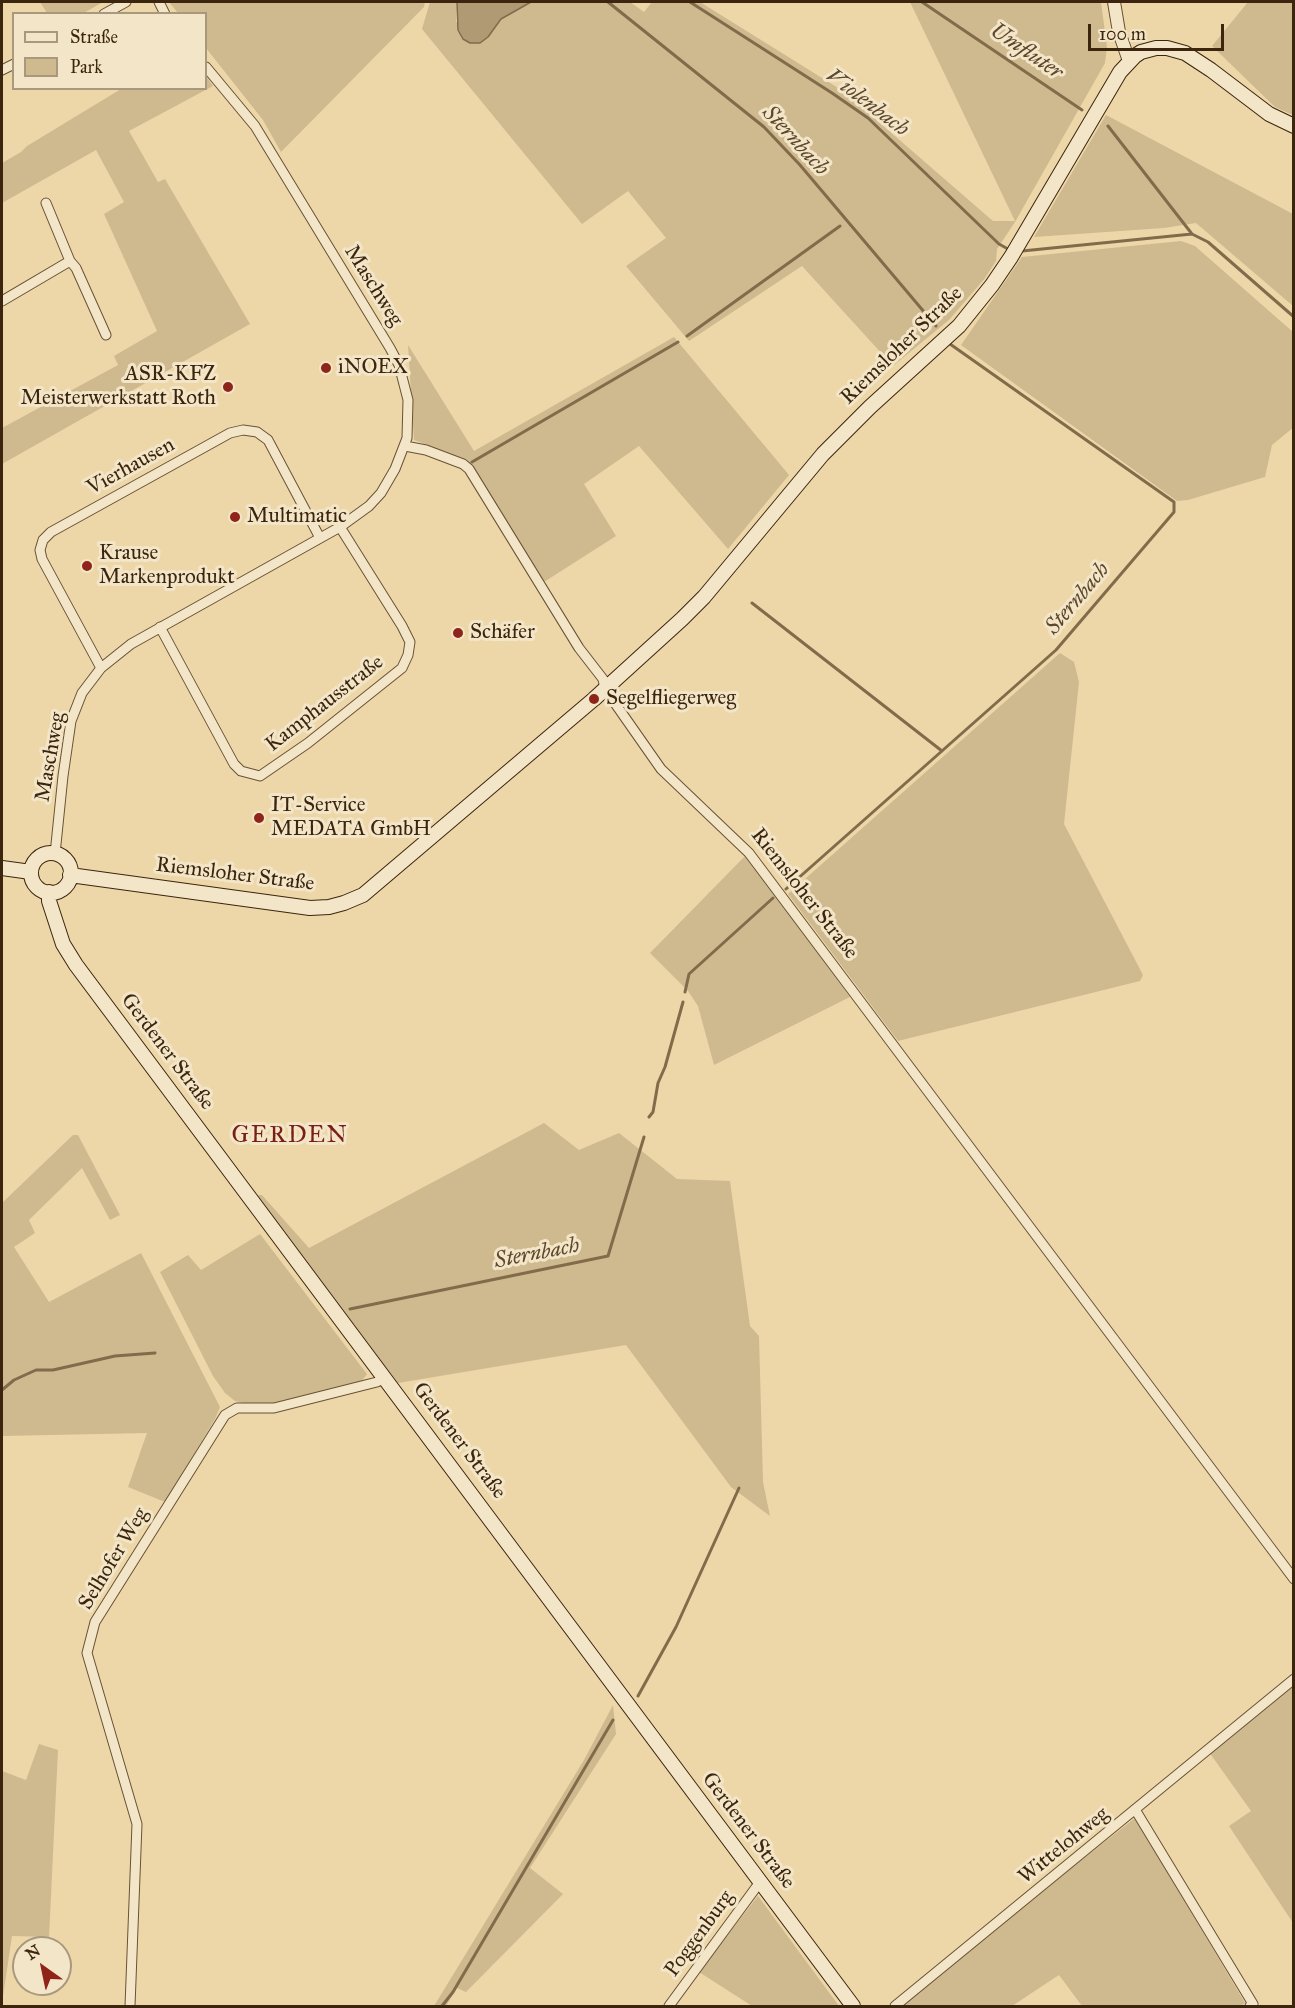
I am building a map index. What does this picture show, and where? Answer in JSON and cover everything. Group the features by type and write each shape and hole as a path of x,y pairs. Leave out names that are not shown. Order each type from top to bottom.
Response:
{"main road":[{"name":"Riemsloher Straße","path":"70,875 310,908 329,907 363,895 605,689 704,597 823,454 870,407 939,345 975,307 1011,257 1120,72 1129,61 1141,52 1156,48 1167,48 1185,53 1269,114 1293,126"},
{"path":"44,854 55,854 68,864 69,881 61,890 44,891 34,884 32,866 44,854"},
{"path":"2,868 31,872"},
{"name":"Gerdener Straße","path":"50,892 50,901 63,944 76,965 386,1378 852,2007"}],"street":[{"path":"108,12 126,2"},
{"path":"1114,2 1119,32 1129,61"},
{"name":"Maschweg","path":"55,854 71,721 82,693 101,668 114,655 160,627 340,527 369,507 381,494 396,469 407,438 408,400 399,364 255,126 207,68"},
{"path":"46,203 70,261 76,268 106,335"},
{"path":"2,301 70,261"},
{"name":"Vierhausen","path":"101,668 42,559 40,550 43,540 51,532 230,434 243,430 257,432 268,440 320,538"},
{"path":"405,446 464,464 469,469 579,648 603,679 605,689"},
{"name":"Kamphausstraße","path":"160,627 234,764 241,771 260,776 308,743 402,668 408,655 410,642 402,626 340,527"},
{"name":"Riemsloher Straße","path":"605,689 661,769 749,853 1293,1579"},
{"name":"Selhofer Weg","path":"130,2007 137,1824 87,1653 95,1623 225,1414 237,1408 274,1408 386,1378"},
{"path":"1136,1810 1293,1679"},
{"name":"Wittelohweg","path":"895,2007 1136,1810 1251,2005"},
{"name":"Poggenburg","path":"669,2007 760,1882"}],"green space":[{"path":"40,2 103,2 86,12 46,12"},
{"path":"169,2 425,2 424,7 281,152 263,120 207,49 207,12 177,12"},
{"path":"430,2 457,2 456,22 494,28 501,19 531,2 630,2 644,12 652,2 700,2 843,91 993,221 1015,221 910,2 1101,2 1107,47 1105,63 1015,222 997,249 996,261 985,278 949,320 893,366 802,266 689,341 626,266 666,238 628,191 582,224 422,29"},
{"path":"1248,2 1293,2 1293,115 1275,107 1212,46"},
{"path":"207,77 213,86 207,89"},
{"path":"119,90 206,90 129,131 158,182 165,179 250,324 2,464 2,428 118,365 114,356 157,331 104,214 124,202 96,150 2,203 2,163"},
{"path":"1106,115 1293,214 1293,306 1196,223 1164,228 1034,237"},
{"path":"1181,241 1195,246 1293,332 1294,427 1272,445 1265,477 1188,500 1177,501 961,345 1022,257"},
{"path":"674,337 789,475 728,549 639,446 584,484 616,536 544,582 467,460 414,440 408,345 474,451"},
{"path":"1060,653 1074,662 1079,682 1064,824 1143,975 1140,981 898,1041 788,894"},
{"path":"746,855 850,997 714,1065 698,1006 688,991 650,953"},
{"path":"544,1123 579,1150 619,1133 677,1179 730,1181 750,1326 759,1336 763,1482 770,1516 731,1487 626,1345 398,1383 254,1195 262,1195 309,1248"},
{"path":"73,1135 78,1135 120,1215 110,1220 82,1168 29,1220 35,1233 14,1247 49,1302 141,1253 220,1407 165,1502 128,1487 147,1433 2,1436 2,1203"},
{"path":"260,1234 367,1374 361,1382 272,1404 247,1404 235,1401 225,1393 213,1376 160,1272 188,1255 201,1270"},
{"path":"1293,1684 1293,1923 1229,1826 1251,1811 1209,1752"},
{"path":"613,1705 616,1734 530,1868 563,1894 466,1992 457,1988 446,2006 434,2006 584,1760"},
{"path":"39,1744 58,1750 49,1936 12,1936 2,2003 2,1771 26,1780"},
{"path":"1135,1818 1245,2003 1241,2006 1082,2006 1059,1975 1012,2006 896,2006"},
{"path":"758,1896 839,2006 752,2006 699,1972"}],"shaded area":[{"path":"457,2 531,2 501,19 488,37 480,43 470,43 463,39 458,30"}],"waterway":[{"name":"Sternbach","path":"608,2 764,127 800,165 936,326"},
{"name":"Violenbach","path":"690,2 868,118 999,244 1008,249"},
{"name":"Umfluter","path":"922,2 1082,110"},
{"path":"1108,126 1192,234"},
{"path":"687,336 840,226"},
{"name":"Violenbach","path":"1022,251 1192,234 1208,242 1294,317"},
{"path":"472,462 678,342"},
{"name":"Sternbach","path":"786,889 1056,650 1174,512 1174,502 950,344"},
{"path":"752,603 942,751"},
{"name":"Sternbach","path":"685,992 689,974 773,898"},
{"name":"Sternbach","path":"649,1117 653,1112 658,1083 665,1067 683,1002"},
{"name":"Sternbach","path":"350,1309 608,1256 644,1137"},
{"path":"2,1390 14,1380 36,1370 53,1370 115,1356 155,1353"},
{"path":"638,1696 676,1627 739,1488"},
{"path":"442,2006 453,1992 613,1720"}],"place":[{"name":"iNOEX","path":"326,368"},
{"name":"ASR-KFZ Meisterwerkstatt Roth","path":"228,387"},
{"name":"Multimatic","path":"235,517"},
{"name":"Krause Markenprodukt","path":"87,566"},
{"name":"Schäfer","path":"458,633"},
{"name":"Segelfliegerweg","path":"594,699"},
{"name":"IT-Service MEDATA GmbH","path":"259,818"}],"district":[{"name":"GERDEN","path":"290,1136"}]}
